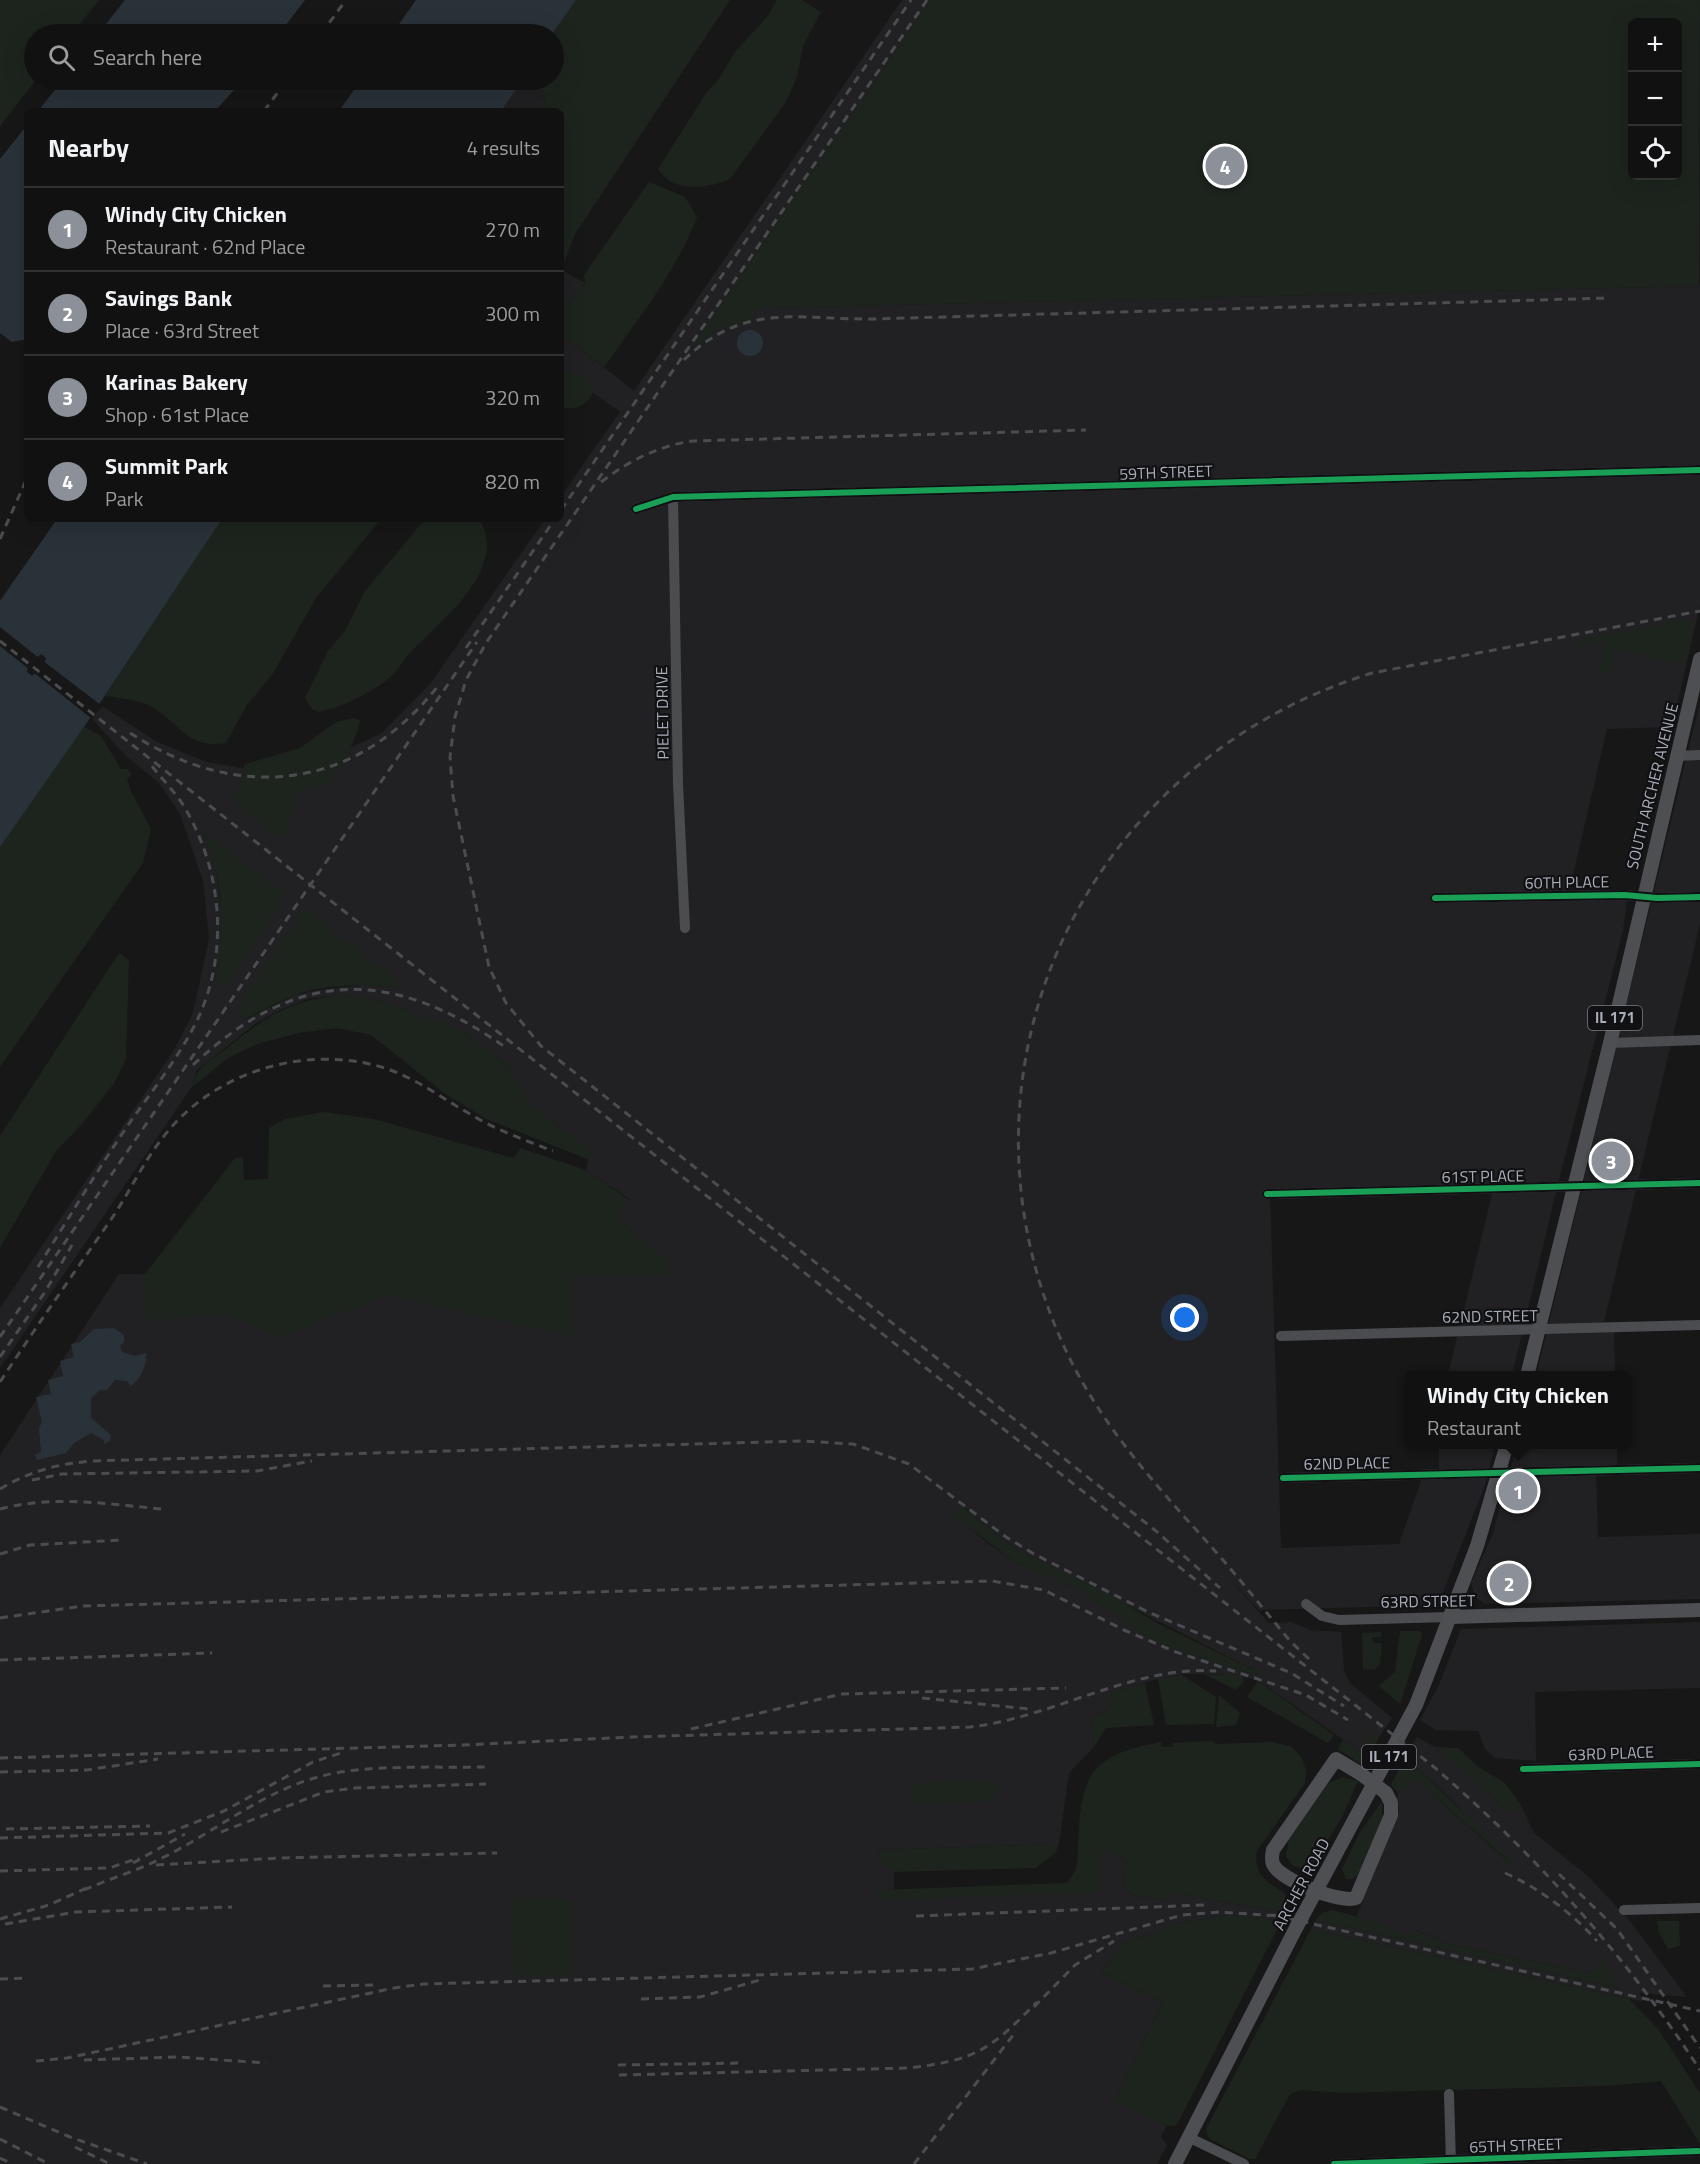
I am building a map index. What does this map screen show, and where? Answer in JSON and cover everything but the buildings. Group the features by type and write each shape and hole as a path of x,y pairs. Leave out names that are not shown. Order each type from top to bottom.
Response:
{"main road":[{"name":"SOUTH ARCHER AVENUE","path":"1528,1371 1572,1187 1610,1042 1642,896 1700,659"},
{"name":"IL 171","path":"1450,1617 1477,1546 1506,1449"},
{"name":"63RD STREET","path":"1450,1617 1700,1610"},
{"name":"ARCHER ROAD","path":"1175,2164 1299,1921 1416,1705 1450,1617"},
{"path":"1336,1759 1386,1793 1391,1815 1359,1893 1350,1900 1343,1900 1316,1891 1277,1870 1272,1861 1274,1850 1336,1759"}],"street":[{"name":"59TH STREET","path":"636,508 673,497 1700,470"},
{"name":"PIELET DRIVE","path":"673,497 678,784 685,928"},
{"path":"1676,756 1700,755"},
{"name":"60TH PLACE","path":"1435,898 1700,897"},
{"path":"1610,1042 1700,1040"},
{"name":"61ST PLACE","path":"1268,1194 1700,1183"},
{"name":"62ND STREET","path":"1281,1336 1700,1325"},
{"name":"62ND PLACE","path":"1283,1478 1700,1468"},
{"name":"63RD STREET","path":"1306,1604 1322,1616 1352,1619 1450,1617"},
{"name":"63RD PLACE","path":"1523,1769 1700,1764"},
{"path":"1624,1910 1700,1908"},
{"path":"1449,2094 1451,2162"},
{"path":"1188,2137 1244,2164"},
{"name":"65TH STREET","path":"1334,2164 1451,2162 1698,2151"}],"shaded area":[{"path":"0,0 99,0 80,24 24,24 24,90 28,90 0,126"},
{"path":"125,0 305,0 287,24 106,24"},
{"path":"416,0 576,0 559,24 399,24"},
{"path":"576,0 730,0 575,234 564,263 564,108 546,108 542,90 564,90 564,24 559,24"},
{"path":"777,0 802,0 821,12 803,46 797,77 786,102 730,179 701,187 672,182 658,169 706,93 719,79 735,52 767,17"},
{"path":"902,0 931,0 691,349 718,331 750,320 758,308 1699,286 1700,281 1700,605 1672,727 1607,729 1567,901 1627,900 1623,931 1513,1371 1449,1371 1494,1186 1270,1192 1281,1548 1399,1544 1422,1478 1439,1477 1439,1449 1494,1449 1485,1485 1438,1605 1259,1610 1223,1572 1269,1623 1291,1622 1311,1630 1341,1632 1344,1670 1350,1683 1392,1718 1379,1737 1372,1732 1361,1752 1256,1679 1215,1674 1184,1674 1154,1680 1111,1693 1112,1707 1108,1711 1092,1716 1094,1747 1069,1773 1059,1844 877,1850 883,1864 894,1872 894,1890 878,1890 1095,1892 1102,1849 1127,1860 1123,1887 1132,1895 1170,1901 1172,1892 1286,1913 1281,1922 1258,1917 1229,1915 1178,1923 1122,1944 1101,1972 1163,2002 1115,2100 1167,2125 1161,2137 1167,2145 1157,2164 0,2164 0,1455 119,1274 670,1275 668,1260 614,1217 629,1199 586,1170 590,1150 529,1103 511,1074 512,1069 461,1030 373,999 339,995 307,999 255,1024 197,1070 191,1088 0,1368 0,1308 174,1050 193,1013 209,938 203,881 180,814 159,783 126,756 92,719 102,706 157,742 207,762 254,770 345,750 382,733 430,684 543,522 564,522 564,492 620,412 564,372 564,336 634,391","holes":["204,833 284,894 215,980 222,951 224,926 215,865","305,910 406,988 363,985 318,990 295,995 244,1020","964,1507 1013,1547 1258,1672 1256,1675 1153,1641 1081,1591 1015,1562 989,1544 956,1517"]},
{"path":"931,0 1700,0 1699,286 758,308 750,320 718,331 689,351"},
{"path":"55,90 234,90 218,108 40,108"},
{"path":"354,90 516,90 503,108 341,108"},
{"path":"516,90 542,90 546,108 503,108"},
{"path":"24,129 24,340 12,342 0,333 0,159"},
{"path":"649,182 685,197 697,217 688,237 667,276 604,367 564,336 564,311 585,283 584,275"},
{"path":"564,272 585,283 564,311"},
{"path":"750,330 759,334 763,343 759,352 750,356 741,352 737,343 741,334"},
{"path":"564,368 580,376 593,392 584,404 571,408 564,407"},
{"path":"55,522 220,522 84,727 0,847 0,601","holes":["41,654 46,658 44,664 32,676 27,672 28,666"]},
{"path":"220,522 379,522 316,598 272,675 247,705 226,743 213,744 193,739 152,707 105,696"},
{"path":"422,522 480,522 486,537 486,556 479,574 455,608 409,654 388,679 364,695 318,712 312,709 305,698 328,651 345,631 365,591"},
{"path":"1684,620 1692,626 1685,658 1680,664 1616,648 1608,673 1600,671 1604,642 1575,646 1575,641"},
{"path":"1700,702 1700,924 1602,1330 1614,1329 1615,1371 1537,1371"},
{"path":"354,718 360,720 359,726 348,753 332,778 323,785 292,797 289,835 283,837 276,834 235,802 245,764 300,748 336,722"},
{"path":"84,727 101,736 121,769 127,769 132,774 127,779 131,791 151,829 143,863 0,1067 0,847"},
{"path":"203,831 284,894 225,989 215,980 221,942 221,905 215,868"},
{"path":"305,910 407,988 365,985 322,988 295,995 243,1020 237,1011"},
{"path":"119,953 129,960 126,1059 115,1082 83,1123 56,1151 0,1248 0,1136"},
{"path":"339,995 373,999 461,1030 512,1069 511,1074 529,1103 590,1150 589,1160 484,1118 444,1093 371,1035 336,1028 299,1033 257,1044 228,1058 191,1088 205,1064 266,1019 291,1006"},
{"path":"324,1112 374,1119 514,1158 520,1148 586,1170 629,1200 614,1217 668,1260 671,1275 572,1276 574,1337 389,1295 280,1337 225,1314 146,1321 145,1274 235,1158 243,1157 244,1180 268,1179 269,1128 285,1119"},
{"path":"114,1328 124,1335 124,1341 120,1346 122,1352 135,1356 146,1353 146,1357 140,1376 131,1386 127,1381 115,1380 107,1390 100,1390 91,1398 91,1418 111,1435 110,1441 104,1444 104,1440 91,1433 74,1443 66,1453 37,1460 35,1455 41,1452 39,1428 42,1422 36,1397 51,1394 48,1380 63,1376 60,1361 74,1357 71,1344 80,1342 94,1329"},
{"path":"1516,1449 1617,1449 1617,1469 1596,1470 1598,1537 1700,1534 1700,1599 1485,1604 1475,1597 1471,1583 1493,1533"},
{"path":"963,1507 1013,1547 1109,1594 1157,1623 1258,1672 1256,1675 1153,1641 1081,1591 1015,1562 955,1517"},
{"path":"1700,1622 1700,1688 1535,1692 1536,1761 1495,1758 1485,1749 1478,1731 1436,1730 1420,1720 1438,1687 1461,1629"},
{"path":"1400,1631 1421,1631 1422,1635 1400,1704 1379,1686 1395,1672"},
{"path":"1381,1632 1381,1637 1372,1637 1373,1643 1382,1643 1380,1664 1375,1669 1363,1670 1362,1633"},
{"path":"1204,1674 1241,1676 1244,1681 1236,1690"},
{"path":"1182,1675 1216,1697 1214,1724 1166,1725 1158,1679"},
{"path":"1258,1681 1334,1735 1328,1743 1247,1697"},
{"path":"1145,1683 1154,1725 1106,1728 1094,1747 1092,1716 1108,1711 1112,1707 1110,1693"},
{"path":"1219,1695 1240,1713 1236,1725 1216,1727"},
{"path":"1372,1731 1379,1737 1365,1767 1338,1749 1343,1740 1361,1752"},
{"path":"1417,1737 1435,1747 1510,1812 1521,1805 1534,1833 1589,1877 1630,1921 1687,1997 1639,1993 1644,2002 1311,1929 1316,1920 1618,1988 1602,1962 1591,1973 1452,1945 1415,1930 1411,1937 1357,1916 1399,1811 1397,1794 1414,1778 1510,1863 1451,1799 1405,1757"},
{"path":"1213,1741 1216,1744 1272,1742 1292,1747 1301,1757 1306,1769 1305,1783 1257,1851 1256,1859 1259,1872 1263,1877 1285,1893 1286,1913 1172,1892 1170,1901 1132,1895 1123,1887 1127,1860 1103,1850 1096,1892 878,1900 877,1890 1066,1883 1073,1875 1076,1866 1079,1821 1087,1785 1094,1772 1104,1762 1137,1747 1161,1742 1162,1747 1173,1747 1173,1743"},
{"path":"1435,1747 1458,1748 1477,1766 1505,1783 1521,1805 1510,1812"},
{"path":"1405,1757 1513,1859 1511,1863 1414,1778 1398,1793 1391,1785"},
{"path":"1343,1777 1358,1781 1342,1817 1313,1865 1305,1869 1293,1866 1286,1856 1289,1839 1328,1783"},
{"path":"990,1782 995,1784 997,1792 991,1801 917,1802 910,1799 911,1786 918,1783"},
{"path":"1382,1801 1382,1817 1360,1874 1352,1879 1346,1879 1342,1869 1360,1832"},
{"path":"1059,1844 1056,1852 1036,1868 894,1872 883,1864 877,1850"},
{"path":"571,1898 573,1968 569,1969 569,1975 514,1976 512,1900"},
{"path":"1332,1910 1364,1918 1411,1937 1414,1930 1452,1945 1591,1973 1602,1962 1619,1988 1316,1920 1322,1913"},
{"path":"1229,1915 1258,1917 1281,1922 1181,2117 1176,2126 1169,2126 1115,2100 1163,2002 1101,1972 1122,1944 1178,1923"},
{"path":"1657,1921 1679,1921 1680,1946 1668,1949 1659,1933"},
{"path":"1311,1929 1629,1999 1658,2029 1700,2093 1700,2144 1661,2081 1605,2086 1342,2093 1301,2090 1290,2094 1255,2159 1249,2159 1212,2140 1208,2137 1206,2129"}],"pier":[{"path":"0,627 39,658 30,670 0,646"},
{"path":"42,660 102,706 92,719 33,672"}],"railway":[{"path":"328,24 346,0"},
{"path":"564,506 911,0"},
{"path":"927,0 486,643 466,680 455,717 450,757 453,796 489,967 506,1003 541,1046 1156,1531 1220,1588"},
{"path":"266,108 280,90"},
{"path":"684,360 707,341 729,329 751,321 774,318 873,319 1609,298"},
{"path":"601,482 644,455 693,441 1086,430"},
{"path":"0,539 24,485"},
{"path":"466,648 553,522"},
{"path":"1309,1659 1291,1642 1127,1448 1091,1397 1062,1342 1028,1238 1018,1134 1031,1032 1064,937 1116,850 1186,776 1272,715 1372,673 1700,611"},
{"path":"0,641 1434,1767 1509,1836 1578,1909 1641,1987 1700,2070"},
{"path":"0,1337 477,642"},
{"path":"130,733 171,756 213,770 254,777 294,775 334,765 371,747 406,721 438,686"},
{"path":"38,1267 126,1128 193,1029 209,988 215,962 217,909 207,857 185,808 151,765"},
{"path":"193,1065 232,1033 271,1009 309,995 347,990 386,992 425,1003 466,1022 508,1049"},
{"path":"0,1382 110,1221 161,1140 181,1117 204,1098 256,1071 285,1063 315,1060 344,1060 374,1065 412,1080 490,1125 553,1151"},
{"path":"0,1357 45,1292 72,1245"},
{"path":"0,1489 22,1477 44,1469 92,1461 802,1441 853,1444 909,1464 1006,1537 1034,1554 1148,1612 1291,1673 1344,1706"},
{"path":"32,1480 62,1474 257,1471 312,1461"},
{"path":"0,1509 40,1502 101,1503 161,1509"},
{"path":"0,1554 30,1545 121,1540"},
{"path":"0,1618 83,1606 992,1581 1044,1590 1124,1630 1176,1652 1306,1695 1348,1720"},
{"path":"0,1660 212,1653"},
{"path":"0,1758 970,1727 1032,1714 1154,1676 1185,1671 1216,1671"},
{"path":"691,1729 842,1694 1066,1688"},
{"path":"922,1698 1029,1709"},
{"path":"0,1838 168,1833 224,1811 313,1762 341,1753"},
{"path":"0,1772 87,1770 158,1759"},
{"path":"84,1890 160,1859 259,1802 300,1783 322,1776 380,1768 485,1767"},
{"path":"221,1832 324,1792 355,1788 486,1784"},
{"path":"6,1829 150,1826"},
{"path":"133,1863 185,1834"},
{"path":"156,1865 279,1858 497,1853"},
{"path":"0,1871 109,1868 139,1858"},
{"path":"1505,1873 1554,1902 1597,1941"},
{"path":"1559,1874 1617,1929 1700,2048"},
{"path":"0,1919 49,1905 91,1886"},
{"path":"916,1916 1204,1905"},
{"path":"5,1924 76,1912 232,1907"},
{"path":"36,2061 67,2058 394,1988 424,1984 972,1969 1051,1953 1182,1915 1219,1912 1280,1916"},
{"path":"1273,1915 1700,2011"},
{"path":"1034,2007 1075,1965 1114,1941"},
{"path":"0,1979 28,1978"},
{"path":"641,1999 700,1997 760,1980"},
{"path":"323,1986 376,1985"},
{"path":"619,2075 909,2068 932,2065 967,2056 994,2042 1037,2002"},
{"path":"914,2164 1014,2034"},
{"path":"84,2060 178,2057 266,2063"},
{"path":"618,2065 743,2063"},
{"path":"0,2107 70,2137 147,2164"},
{"path":"0,2139 49,2164"},
{"path":"75,2147 110,2164"},
{"path":"0,2158 13,2164"}],"cycle path":[{"path":"636,509 673,497 1700,470"},
{"path":"1435,898 1625,895 1657,898 1700,897"},
{"path":"1267,1194 1700,1183"},
{"path":"1283,1478 1700,1468"},
{"path":"1523,1769 1700,1764"},
{"path":"1334,2164 1698,2151"}],"place":[{"name":"Summit Park","path":"1225,166"},
{"name":"Karinas Bakery","path":"1611,1161"},
{"name":"Windy City Chicken","path":"1518,1491"},
{"name":"Savings Bank","path":"1509,1583"}]}
